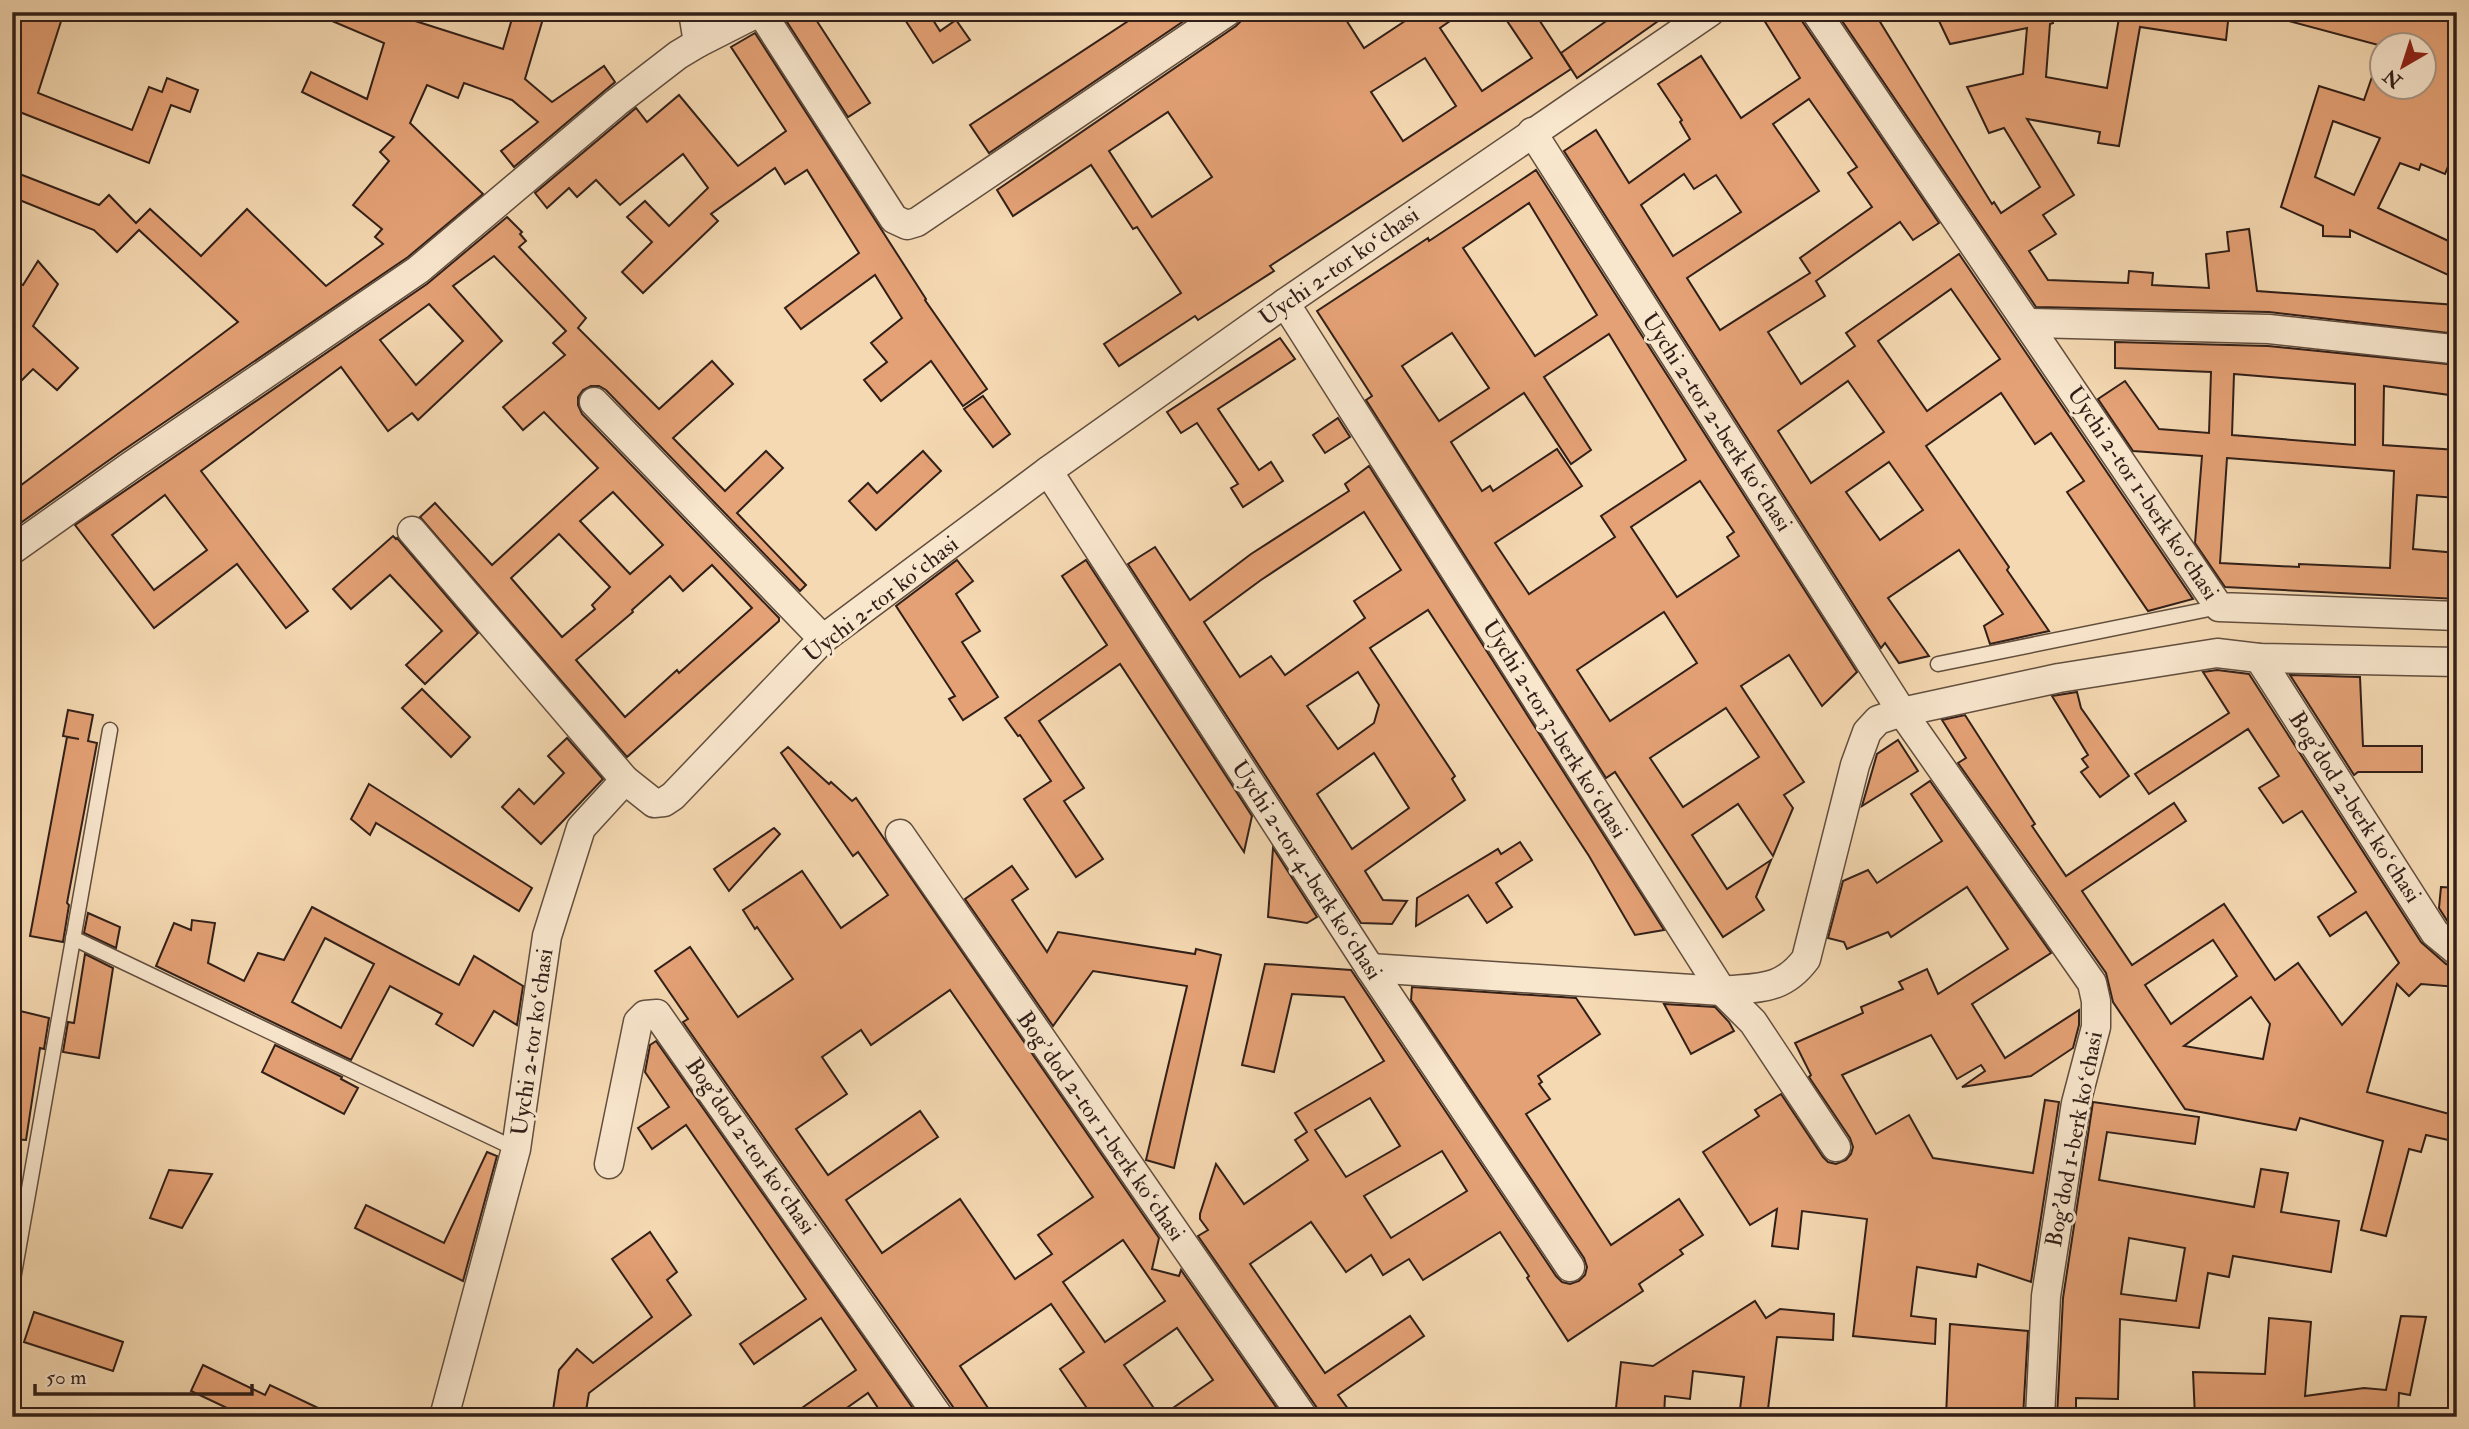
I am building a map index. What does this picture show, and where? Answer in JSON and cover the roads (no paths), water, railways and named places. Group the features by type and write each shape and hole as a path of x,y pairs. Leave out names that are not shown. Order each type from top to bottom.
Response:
{"street":[{"path":"693,12 698,44"},
{"path":"12,550 418,270 617,102 678,55 760,12 894,219 907,225 917,222 1227,12"},
{"name":"Uychi 2-tor koʻchasi","path":"444,1417 516,1150 547,936 581,828 625,780 654,803 664,802 673,796 823,639 1048,471 1285,303 1710,12"},
{"name":"Uychi 2-tor 1-berk koʻchasi","path":"1816,12 2219,607 2457,616"},
{"name":"Uychi 2-tor 2-berk koʻchasi","path":"1532,132 1902,712"},
{"name":"Uychi 2-tor 3-berk koʻchasi","path":"1285,303 1722,990 1753,1022 1836,1147"},
{"path":"2028,323 2269,328 2452,349"},
{"path":"594,402 823,639"},
{"name":"Uychi 2-tor 4-berk koʻchasi","path":"1048,471 1370,968 1570,1267"},
{"path":"412,531 625,780"},
{"path":"1370,968 1722,990 1782,982 1795,974 1806,959 1855,765 1867,733 1878,720 1902,712 2059,678 2217,653 2259,658 2457,662"},
{"name":"Bog'dod 2-berk koʻchasi","path":"2259,658 2435,933 2457,951"},
{"name":"Bog'dod 1-berk koʻchasi","path":"1902,712 2092,983 2096,1001 2096,1027 2076,1103 2046,1296 2040,1417"},
{"name":"Bogʼdod 2-tor 1-berk koʻchasi","path":"900,834 1303,1417"},
{"name":"Bog'dod 2-tor koʻchasi","path":"608,1164 638,1022 645,1015 657,1014 939,1417"}],"lane":[{"path":"1938,664 2219,607"},
{"path":"12,1285 110,730"},
{"path":"73,939 516,1150"}]}
